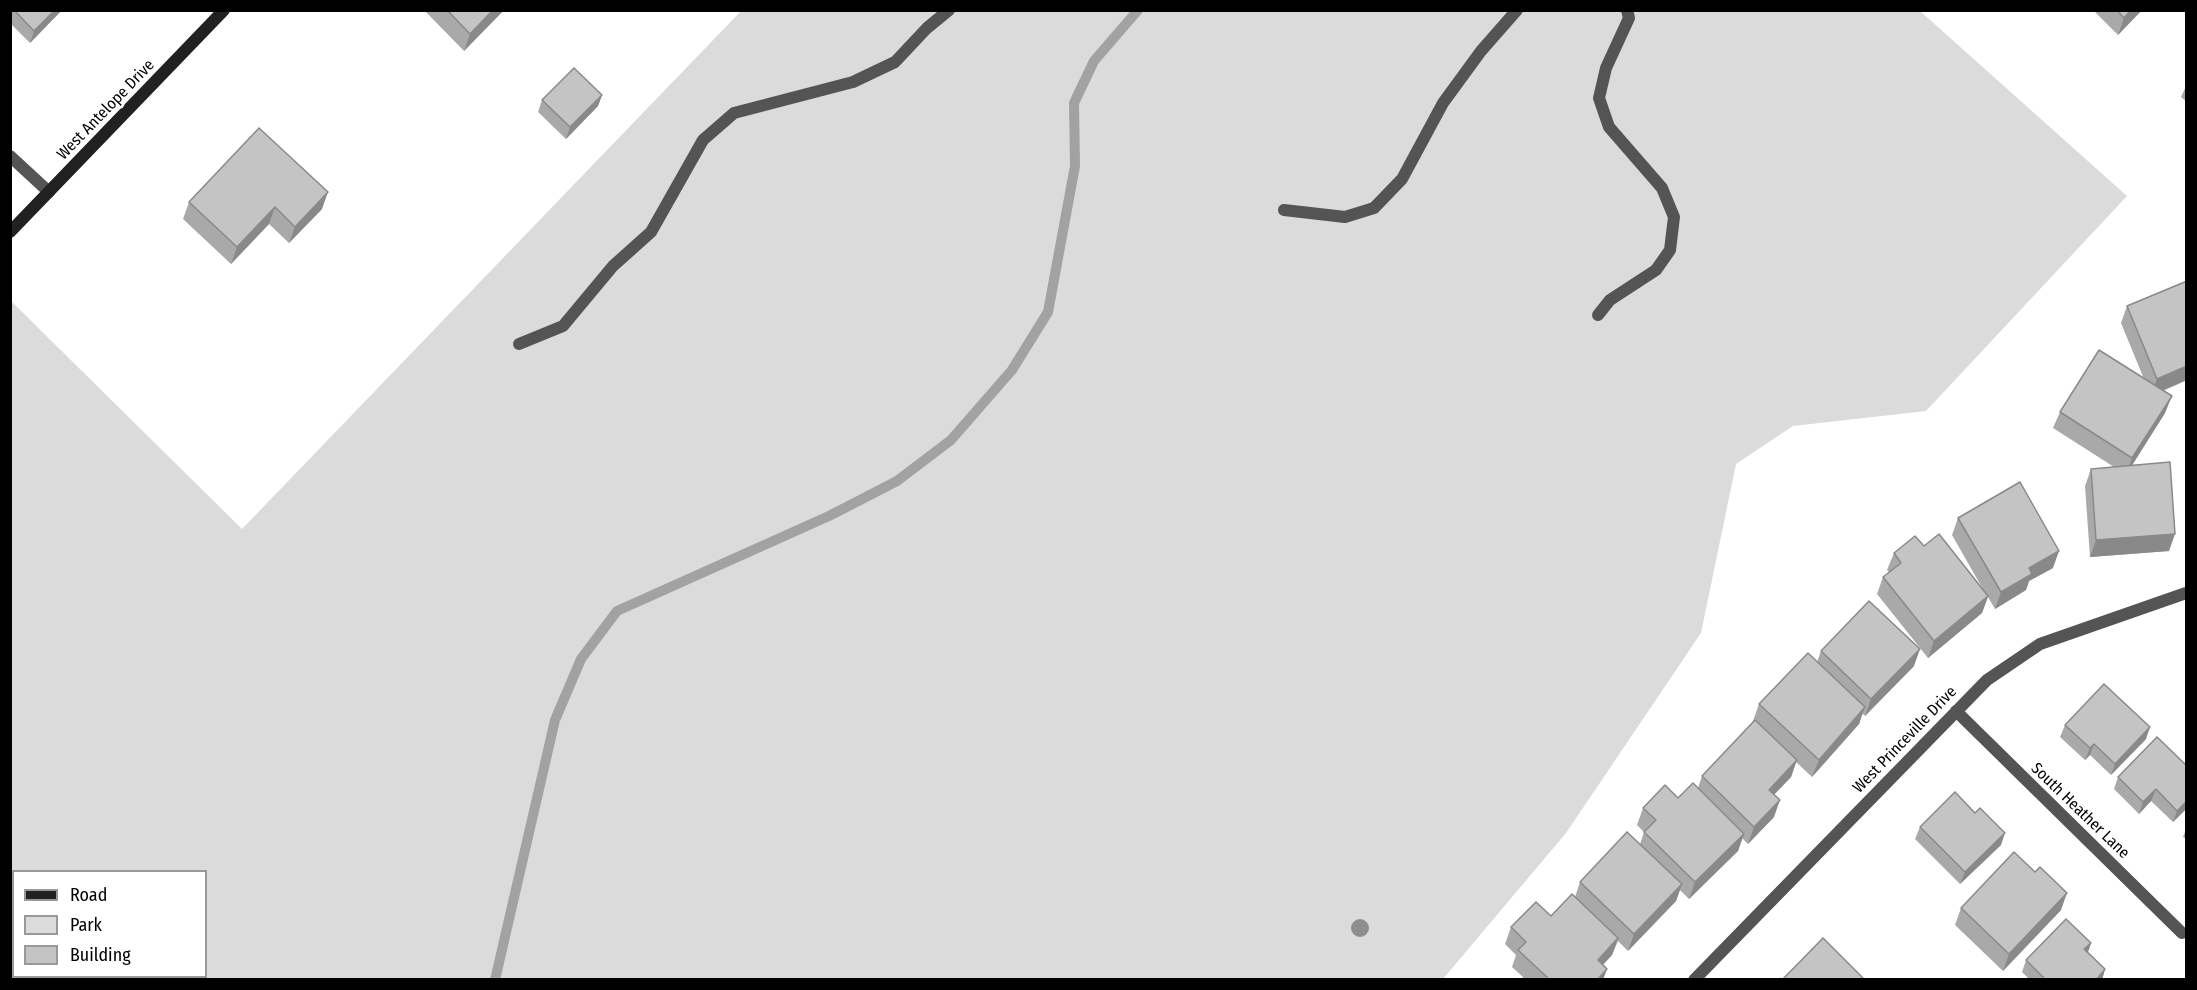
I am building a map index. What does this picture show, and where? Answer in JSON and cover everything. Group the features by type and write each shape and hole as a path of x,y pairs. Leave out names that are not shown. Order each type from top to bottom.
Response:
{"main road":[{"name":"West Antelope Drive","path":"10,232 224,10"}],"street":[{"path":"519,344 563,326 613,266 651,232 703,140 734,113 853,82 895,62 927,28 950,10"},
{"path":"1284,210 1345,217 1374,208 1402,179 1443,103 1481,51 1517,10"},
{"path":"1598,315 1610,300 1656,270 1670,250 1674,217 1662,188 1609,128 1599,98 1606,68 1629,18 1627,10"},
{"path":"10,156 49,192"},
{"name":"West Princeville Drive","path":"1694,980 1987,680 2040,644 2187,593"},
{"name":"South Heather Lane","path":"1956,711 2182,933"}],"green space":[{"path":"742,10 1920,11 2127,196 1926,411 1793,426 1736,464 1701,633 1566,833 1443,979 11,979 10,300 242,529"}],"building":[{"path":"14,10 55,10 34,31"},
{"path":"447,10 493,10 470,34"},
{"path":"2117,10 2131,10 2124,18"},
{"path":"574,68 602,95 570,127 542,100"},
{"path":"259,128 328,192 295,227 275,207 237,247 189,202"},
{"path":"2187,281 2187,366 2157,379 2127,306"},
{"path":"2099,350 2172,396 2132,458 2060,412"},
{"path":"2170,462 2175,534 2096,540 2091,469"},
{"path":"2020,482 2059,551 2029,568 2032,574 2001,592 1958,518"},
{"path":"1939,534 1988,596 1934,641 1883,577 1901,563 1894,553 1915,536 1924,546"},
{"path":"1869,601 1920,649 1871,699 1821,651"},
{"path":"1808,653 1865,707 1819,760 1759,704"},
{"path":"2104,684 2150,727 2115,764 2094,744 2090,748 2065,725"},
{"path":"1755,720 1797,760 1769,790 1780,800 1754,827 1702,776"},
{"path":"2157,737 2187,766 2187,801 2177,811 2156,789 2143,802 2118,777"},
{"path":"1693,783 1744,834 1695,882 1644,832 1656,820 1643,808 1665,785 1678,798"},
{"path":"1955,792 1975,813 1980,808 2005,833 1965,872 1920,827"},
{"path":"1627,832 1682,884 1634,934 1580,882"},
{"path":"2014,852 2035,872 2040,867 2067,893 2009,954 1961,908"},
{"path":"1572,894 1618,938 1598,960 1607,969 1597,980 1550,980 1518,950 1526,942 1511,927 1536,902 1551,916"},
{"path":"2066,919 2091,943 2084,949 2105,969 2096,980 2046,980 2026,960"},
{"path":"1823,938 1865,980 1782,980"}],"waterway":[{"path":"495,980 555,720 581,659 617,611 829,516 897,481 951,440 1012,370 1048,312 1075,166 1074,103 1094,61 1138,10"}]}
